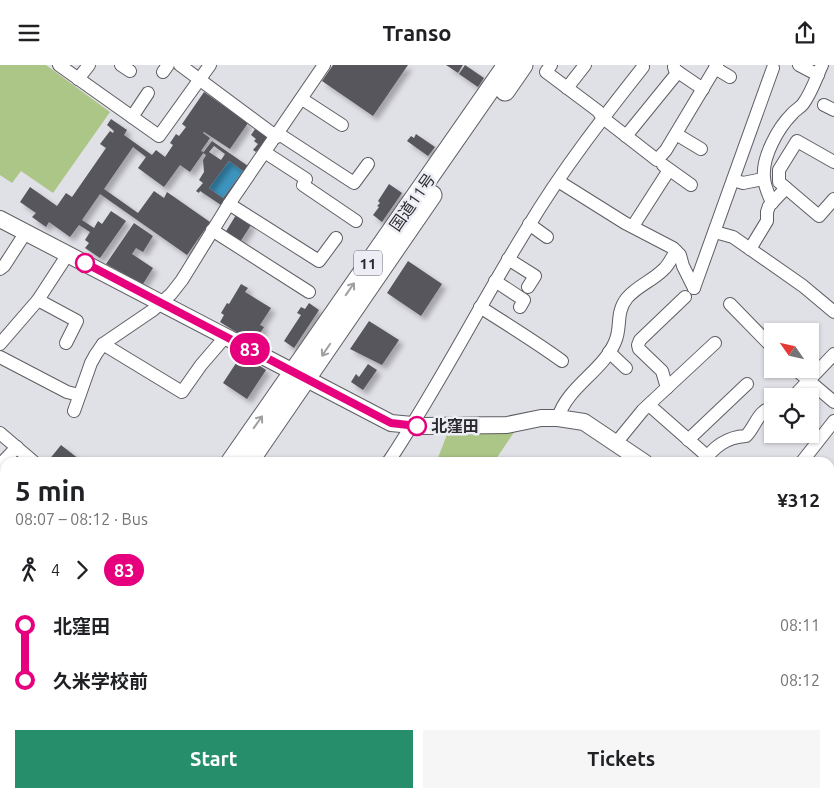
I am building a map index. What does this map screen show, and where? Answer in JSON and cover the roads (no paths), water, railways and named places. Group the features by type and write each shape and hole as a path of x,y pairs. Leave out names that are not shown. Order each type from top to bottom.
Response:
{"highway":[{"name":"国道11号","path":"252,457 300,375 507,65"},
{"name":"国道11号","path":"235,457 300,375 523,65"}],"main road":[{"path":"0,219 391,423 413,425 507,425 541,418 558,417 584,422 636,457"}],"street":[{"path":"59,65 159,136 210,65"},
{"path":"78,79 89,65"},
{"path":"180,65 278,135 354,183 368,164"},
{"path":"74,411 91,363 103,344 162,303 182,280 229,204 266,153 324,65"},
{"path":"550,65 546,72 598,111 602,118 626,137 691,185"},
{"path":"567,88 585,65"},
{"path":"772,203 764,179 764,164 771,145 784,124 808,97 820,70 800,65"},
{"path":"657,160 666,150 716,66 730,77"},
{"path":"391,457 413,425 529,225 574,156 643,67"},
{"path":"626,137 676,69 703,89"},
{"path":"558,181 633,226 664,242 676,251 680,255 683,266 694,288 773,69"},
{"path":"132,117 148,93"},
{"path":"302,99 342,125"},
{"path":"676,134 701,149"},
{"path":"834,162 797,141 779,170 780,183 820,216 834,199"},
{"path":"266,153 306,179 303,185 356,221"},
{"path":"633,226 669,170"},
{"path":"733,180 743,183 764,179"},
{"path":"750,249 767,221 767,212 772,203 786,188"},
{"path":"229,204 319,261 336,238"},
{"path":"529,225 547,237"},
{"path":"212,230 309,292"},
{"path":"0,269 4,266 26,232"},
{"path":"715,232 733,237 803,286 834,311"},
{"path":"558,417 561,406 609,352 616,341 623,305 642,284 663,271 676,251"},
{"path":"0,344 38,300 68,254"},
{"path":"508,259 535,276 528,287"},
{"path":"495,281 524,300 520,307"},
{"path":"667,388 662,371 638,349 638,345 640,339 685,297"},
{"path":"38,300 78,321 66,343"},
{"path":"730,304 764,339"},
{"path":"480,307 533,340 562,361"},
{"path":"103,344 182,392 201,365 226,336"},
{"path":"616,443 649,405 715,343"},
{"path":"609,352 626,368"},
{"path":"801,388 834,354"},
{"path":"0,357 67,391 79,395"},
{"path":"805,378 834,402"},
{"path":"688,440 747,384"},
{"path":"649,405 688,440 702,457"},
{"path":"706,457 722,441 746,436 764,410"},
{"path":"805,457 834,421"},
{"path":"1,434 28,457"},
{"path":"8,457 17,447"}],"water":[{"path":"229,161 243,171 223,198 209,188"}],"place":[{"name":"北窪田","path":"417,426"}]}
